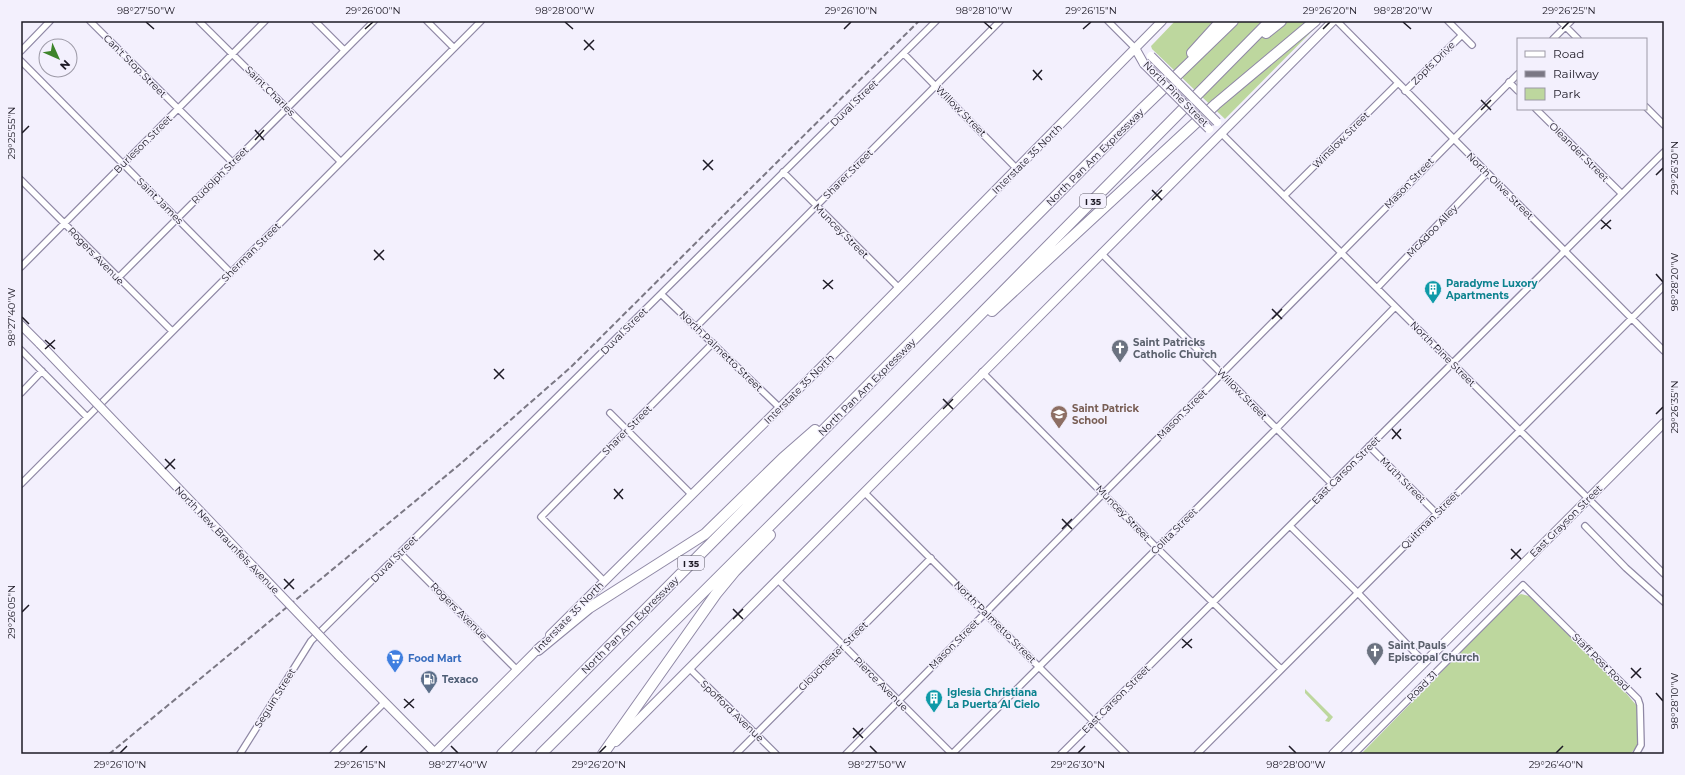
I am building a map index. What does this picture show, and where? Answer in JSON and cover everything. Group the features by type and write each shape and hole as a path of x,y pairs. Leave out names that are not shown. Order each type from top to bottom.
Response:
{"highway":[{"path":"1142,108 1221,21"},
{"name":"North Pan Am Expressway","path":"502,754 1142,108 1233,21"},
{"name":"I 35","path":"541,754 885,411 1231,63 1270,21"},
{"path":"1231,63 1281,21"},
{"path":"956,339 1000,305 1238,85 1315,21"},
{"path":"538,650 589,608 706,534 783,458 881,372"},
{"path":"604,754 725,583 885,411"}],"main road":[{"name":"Interstate 35 North","path":"434,754 538,650 604,581 780,408 1162,21"},
{"path":"604,754 776,579 1101,253 1222,134 1333,21"},
{"name":"North Pine Street","path":"1135,48 1151,56 1217,122 1222,134"},
{"name":"North Pine Street","path":"1135,48 1144,64 1209,129 1222,134"},
{"name":"North New Braunfels Avenue","path":"21,325 434,754"},
{"name":"East Grayson Street","path":"1333,754 1664,423"}],"street":[{"path":"21,51 50,21"},
{"name":"Can't Stop Street","path":"90,21 232,162"},
{"name":"Saint Charles","path":"199,21 341,162"},
{"name":"Burleson Street","path":"21,267 265,21"},
{"path":"315,21 344,50"},
{"name":"Rudolph Street","path":"118,278 374,21"},
{"path":"427,21 454,48"},
{"name":"Sherman Street","path":"21,484 481,21"},
{"name":"Duval Street","path":"311,641 448,503 936,21"},
{"name":"Sharer Street","path":"696,327 1000,21"},
{"name":"North Pine Street","path":"1108,21 1135,48"},
{"name":"North Olive Street","path":"1337,21 1397,84 1453,138 1664,351"},
{"path":"1448,21 1472,45"},
{"path":"1560,21 1577,38"},
{"path":"1554,38 1571,21"},
{"name":"Zopfs Drive","path":"1405,92 1462,35"},
{"name":"Willow Street","path":"904,54 1017,169"},
{"name":"Saint James","path":"21,61 231,273"},
{"name":"Mason Street","path":"846,754 1517,75"},
{"path":"1509,82 1517,90"},
{"name":"Winslow Street","path":"1284,196 1397,84"},
{"path":"1647,108 1664,125"},
{"name":"Oleander Street","path":"1537,110 1622,194"},
{"name":"North Pine Street","path":"1222,134 1663,572"},
{"name":"East Carson Street","path":"1061,754 1664,152"},
{"name":"Muncey Street","path":"783,172 899,288"},
{"name":"McAdoo Alley","path":"1377,288 1487,173"},
{"name":"Rogers Avenue","path":"21,180 172,331"},
{"name":"Willow Street","path":"1101,253 1332,484"},
{"name":"Quitman Street","path":"1197,754 1664,286"},
{"name":"North Palmetto Street","path":"661,294 780,408"},
{"name":"Colita Street","path":"952,754 1277,428 1395,307"},
{"name":"Sharer Street","path":"604,581 540,517 713,343"},
{"path":"21,350 87,416"},
{"path":"21,393 42,371"},
{"name":"Muncey Street","path":"982,372 1157,548 1281,669"},
{"path":"610,413 692,495"},
{"name":"Muth Street","path":"1369,446 1436,514"},
{"name":"North Palmetto Street","path":"864,492 1040,666 1126,754"},
{"path":"1290,526 1358,593 1424,662"},
{"path":"1586,526 1626,568 1664,602"},
{"name":"Rogers Avenue","path":"400,553 517,670"},
{"name":"Glouchester Street","path":"736,754 931,558"},
{"name":"Pierce Avenue","path":"776,579 952,754"},
{"name":"Road 31","path":"1354,754 1523,585"},
{"name":"Staff Post Road","path":"1523,585 1638,699 1640,705 1641,745 1636,754"},
{"name":"Seguin Street","path":"240,754 311,641"},
{"name":"Spofford Avenue","path":"689,668 776,754"},
{"path":"333,754 384,702"}],"green space":[{"path":"1175,21 1322,21 1225,119 1152,49 1151,46"},
{"path":"1521,594 1529,596 1619,685 1637,706 1637,747 1630,754 1361,754 1514,598"},
{"path":"1305,689 1333,717 1329,722 1325,721 1328,717 1305,693"}],"railway":[{"path":"109,754 459,465 571,367 919,21"}],"place":[{"name":"Paradyme Luxory Apartments","path":"1433,304"},
{"name":"Saint Patricks Catholic Church","path":"1120,363"},
{"name":"Saint Patrick School","path":"1059,429"},
{"name":"Saint Pauls Episcopal Church","path":"1375,666"},
{"name":"Food Mart","path":"395,673"},
{"name":"Texaco","path":"429,694"},
{"name":"Iglesia Christiana La Puerta Al Cielo","path":"934,713"}]}
